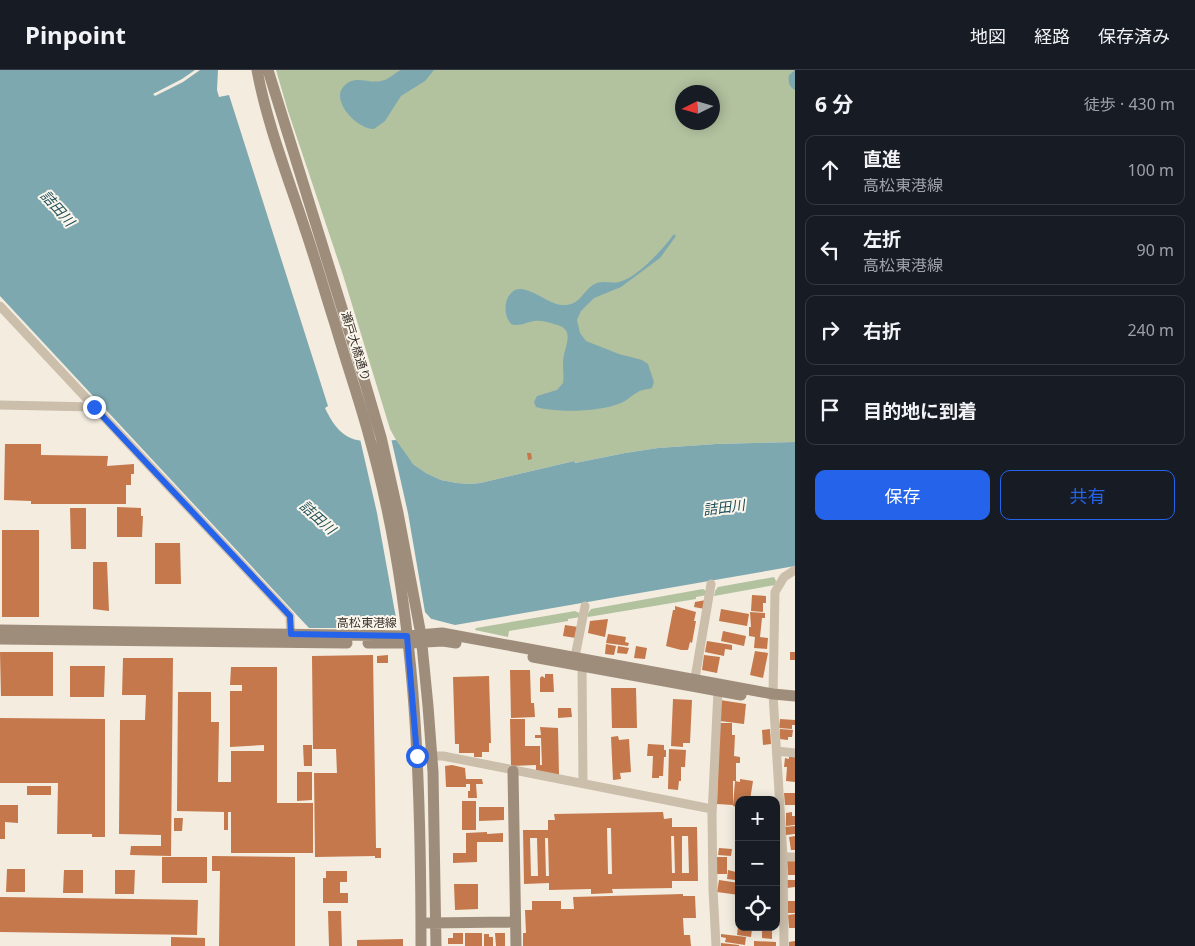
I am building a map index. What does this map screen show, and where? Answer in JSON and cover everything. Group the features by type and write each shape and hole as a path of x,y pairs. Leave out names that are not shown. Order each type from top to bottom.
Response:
{"street":[{"name":"瀬戸大橋通り","path":"257,70 282,160 375,437 398,513 421,635"},
{"name":"瀬戸大橋通り","path":"268,70 347,321 375,437 395,551 407,636"},
{"path":"0,306 290,616 291,638"},
{"path":"0,405 94,407"},
{"path":"784,946 783,857 773,697 775,592 784,577 795,570"},
{"path":"694,683 711,584"},
{"path":"583,782 577,663 585,606"},
{"name":"高松東港線","path":"0,630 291,638"},
{"name":"高松東港線","path":"0,639 291,638 407,636 442,632 577,663 694,683"},
{"path":"421,635 432,755 436,946"},
{"name":"高松東港線","path":"407,636 417,756 422,946"},
{"path":"694,683 773,697 795,703"},
{"path":"694,683 718,691 773,697 795,696"},
{"path":"716,946 712,889 712,809 718,691"},
{"path":"777,751 795,753"},
{"path":"417,756 432,755 583,782 712,809"},
{"path":"514,771 516,946"},
{"path":"783,857 795,857"},
{"path":"422,923 515,922"}],"green space":[{"path":"276,70 795,70 795,442 658,448 575,463 574,461 480,483 457,483 441,480 413,464 402,451 390,429 343,275"},
{"path":"774,577 775,585 714,596 718,587"},
{"path":"703,589 707,595 696,597 696,599 588,617 587,615 591,609"},
{"path":"575,611 579,613 580,617 568,619 568,621 509,631 508,637 475,630 476,628"}],"water":[{"name":"詰田川","path":"0,70 218,70 217,90 219,97 229,95 328,406 325,408 338,429 346,435 362,441 396,440 413,464 426,473 441,480 470,484 574,461 575,463 658,448 795,442 795,566 455,625 432,619 386,628 309,628 0,296"},
{"path":"401,70 434,70 425,81 401,96 385,121 374,129 360,124 347,113 340,99 341,92 348,82 357,80 376,82 389,78"},
{"path":"795,70 795,90 790,86 789,75"},
{"path":"674,234 676,236 660,258 621,287 594,298 581,311 577,320 580,333 586,341 619,354 642,360 648,364 654,382 652,388 640,391 621,403 591,410 567,411 536,407 534,402 537,396 557,390 563,383 563,363 567,334 566,330 561,326 544,321 517,325 511,324 507,316 506,301 511,293 515,290 525,290 556,304 568,305 577,301 596,283 619,282 634,275 657,255"}],"pier":[{"path":"195,70 200,70 183,82 155,96 153,94 182,79"},
{"path":"391,438 408,513 425,612 434,622 386,631 396,618 377,513 360,439"}],"building":[{"path":"5,444 41,444 41,455 108,456 107,466 134,464 134,474 131,474 131,485 126,485 126,504 31,504 31,501 4,500"},
{"path":"527,453 531,453 532,459 528,460"},
{"path":"117,507 141,508 141,516 143,516 142,537 117,537"},
{"path":"70,508 86,508 86,549 71,549"},
{"path":"2,530 39,530 39,617 2,617"},
{"path":"155,543 180,543 181,584 155,584"},
{"path":"93,562 107,562 109,611 93,609"},
{"path":"752,595 766,596 766,603 763,603 763,612 751,611"},
{"path":"706,600 705,609 694,607 695,602"},
{"path":"675,606 696,612 692,643 690,642 688,650 666,646"},
{"path":"721,609 749,614 747,626 719,621"},
{"path":"750,612 765,613 765,618 762,618 760,637 768,638 767,649 754,648 755,637 749,636 749,627 751,627"},
{"path":"608,619 605,637 588,633 590,621"},
{"path":"565,625 578,627 576,638 563,636"},
{"path":"723,631 746,636 744,646 721,641"},
{"path":"608,634 626,637 625,642 629,643 628,646 606,643"},
{"path":"707,641 732,645 732,650 725,649 724,656 705,652"},
{"path":"606,644 616,646 614,655 605,654"},
{"path":"618,646 629,648 627,654 617,653"},
{"path":"636,646 647,648 645,659 634,658"},
{"path":"755,651 768,653 763,678 750,675"},
{"path":"0,652 53,652 53,696 1,696"},
{"path":"790,652 795,652 795,660 790,660"},
{"path":"373,655 376,848 381,848 381,858 375,858 375,856 315,857 314,773 337,773 336,749 313,749 312,656"},
{"path":"388,655 388,663 377,663 377,656"},
{"path":"704,655 720,657 717,673 702,670"},
{"path":"123,658 173,658 171,856 130,855 131,846 161,846 161,835 119,834 120,720 145,720 146,695 122,695"},
{"path":"70,666 105,666 104,697 70,697"},
{"path":"231,667 277,667 277,803 313,803 313,853 231,853 231,812 228,812 228,830 224,830 224,812 177,811 178,692 211,692 211,722 219,722 218,782 231,782 231,751 264,751 264,745 230,747 230,691 242,691 242,685 230,685"},
{"path":"510,670 530,670 531,703 534,703 535,717 511,718"},
{"path":"545,674 553,674 554,692 540,692 540,678 542,676 545,678"},
{"path":"489,676 491,743 489,743 489,752 482,752 482,757 474,757 474,753 459,753 459,744 455,744 453,677"},
{"path":"611,688 636,688 637,728 612,728"},
{"path":"673,699 692,700 690,743 683,743 683,747 671,746"},
{"path":"720,700 746,704 744,724 720,721"},
{"path":"558,708 571,708 572,717 558,718"},
{"path":"0,718 105,719 105,837 92,837 92,834 57,834 58,783 0,783"},
{"path":"510,719 525,719 525,746 540,746 540,765 542,765 541,738 535,738 535,735 541,735 540,727 558,728 559,775 542,777 542,771 536,771 536,765 511,766"},
{"path":"780,719 795,720 795,725 792,725 792,729 779,728"},
{"path":"719,723 732,723 732,735 735,735 734,756 740,757 740,763 736,763 736,781 733,781 733,805 717,804"},
{"path":"770,729 771,744 763,745 762,730"},
{"path":"780,729 793,730 792,737 788,737 788,740 779,739"},
{"path":"618,736 619,740 629,739 631,772 620,773 621,779 613,780 611,737"},
{"path":"648,744 664,745 664,750 666,750 663,776 659,776 659,778 652,778 653,756 647,756"},
{"path":"303,745 312,745 312,766 304,766"},
{"path":"669,749 686,750 685,767 681,767 681,781 679,781 678,790 668,789"},
{"path":"789,756 795,757 795,782 786,781 787,767 784,767 785,758 789,759"},
{"path":"452,765 465,768 466,779 482,779 483,784 476,784 477,798 468,798 470,784 466,784 466,787 446,787 445,766"},
{"path":"297,772 312,772 312,800 297,801"},
{"path":"740,779 753,781 751,796 735,796 735,806 733,806 735,781 740,782"},
{"path":"27,786 51,786 51,795 27,795"},
{"path":"784,793 795,793 795,805 785,805"},
{"path":"462,801 476,801 476,830 462,830"},
{"path":"0,805 18,805 18,823 5,822 5,839 0,839"},
{"path":"479,807 504,807 504,820 479,821"},
{"path":"663,812 664,819 672,818 672,827 697,827 698,881 672,881 672,888 612,889 613,893 591,894 591,889 549,890 549,883 524,884 523,830 548,830 548,820 555,820 554,814","holes":["607,828 611,828 612,874 608,874","671,836 674,836 675,873 672,873","682,836 688,836 689,873 682,873","530,838 537,838 538,876 531,876","545,838 548,838 549,876 546,876"]},
{"path":"792,812 792,816 795,816 795,825 786,826 786,813"},
{"path":"174,818 183,818 182,831 174,831"},
{"path":"795,826 795,834 786,835 785,827"},
{"path":"487,832 487,834 503,833 503,842 477,842 477,862 453,863 453,853 466,853 466,833"},
{"path":"795,836 795,850 791,850 789,837"},
{"path":"719,848 732,849 731,856 718,855"},
{"path":"212,856 295,857 295,946 219,946 220,871 212,871"},
{"path":"162,857 207,857 207,883 162,883"},
{"path":"717,857 727,857 727,874 717,874"},
{"path":"787,861 795,861 795,875 788,875"},
{"path":"7,869 25,869 25,892 6,892"},
{"path":"64,870 83,870 83,893 63,893"},
{"path":"115,870 135,870 134,894 115,894"},
{"path":"728,870 735,872 735,880 727,879"},
{"path":"326,871 347,871 347,882 340,882 340,893 348,893 348,903 323,903 323,878 326,878"},
{"path":"719,880 735,882 735,894 717,892"},
{"path":"787,880 795,880 795,887 787,888"},
{"path":"454,884 478,884 478,909 455,910"},
{"path":"683,894 683,896 695,896 696,918 683,918 684,935 690,935 691,946 523,946 523,933 526,933 525,910 532,910 532,901 561,901 561,909 574,909 573,897"},
{"path":"0,897 198,900 197,935 0,932"},
{"path":"788,901 795,901 795,913 788,913"},
{"path":"328,911 341,911 342,946 329,946"},
{"path":"795,914 795,928 789,928 788,915"},
{"path":"738,931 752,931 751,937 737,935"},
{"path":"762,931 772,931 772,939 762,938"},
{"path":"453,933 463,933 463,944 448,944 448,938 453,938"},
{"path":"465,933 482,933 482,946 465,946"},
{"path":"495,933 505,933 505,946 496,946"},
{"path":"484,934 489,934 489,937 493,937 493,946 484,946"},
{"path":"721,934 746,937 745,945 725,942 726,938 721,937"},
{"path":"171,937 205,938 205,946 171,946"},
{"path":"403,939 403,946 357,946 357,940"},
{"path":"754,941 776,942 776,946 754,946"},
{"path":"795,941 795,946 789,946 789,942"},
{"path":"721,943 739,945 739,946 721,946"}],"route":[{"path":"94,407 290,616 291,634 407,636 417,756"}]}
